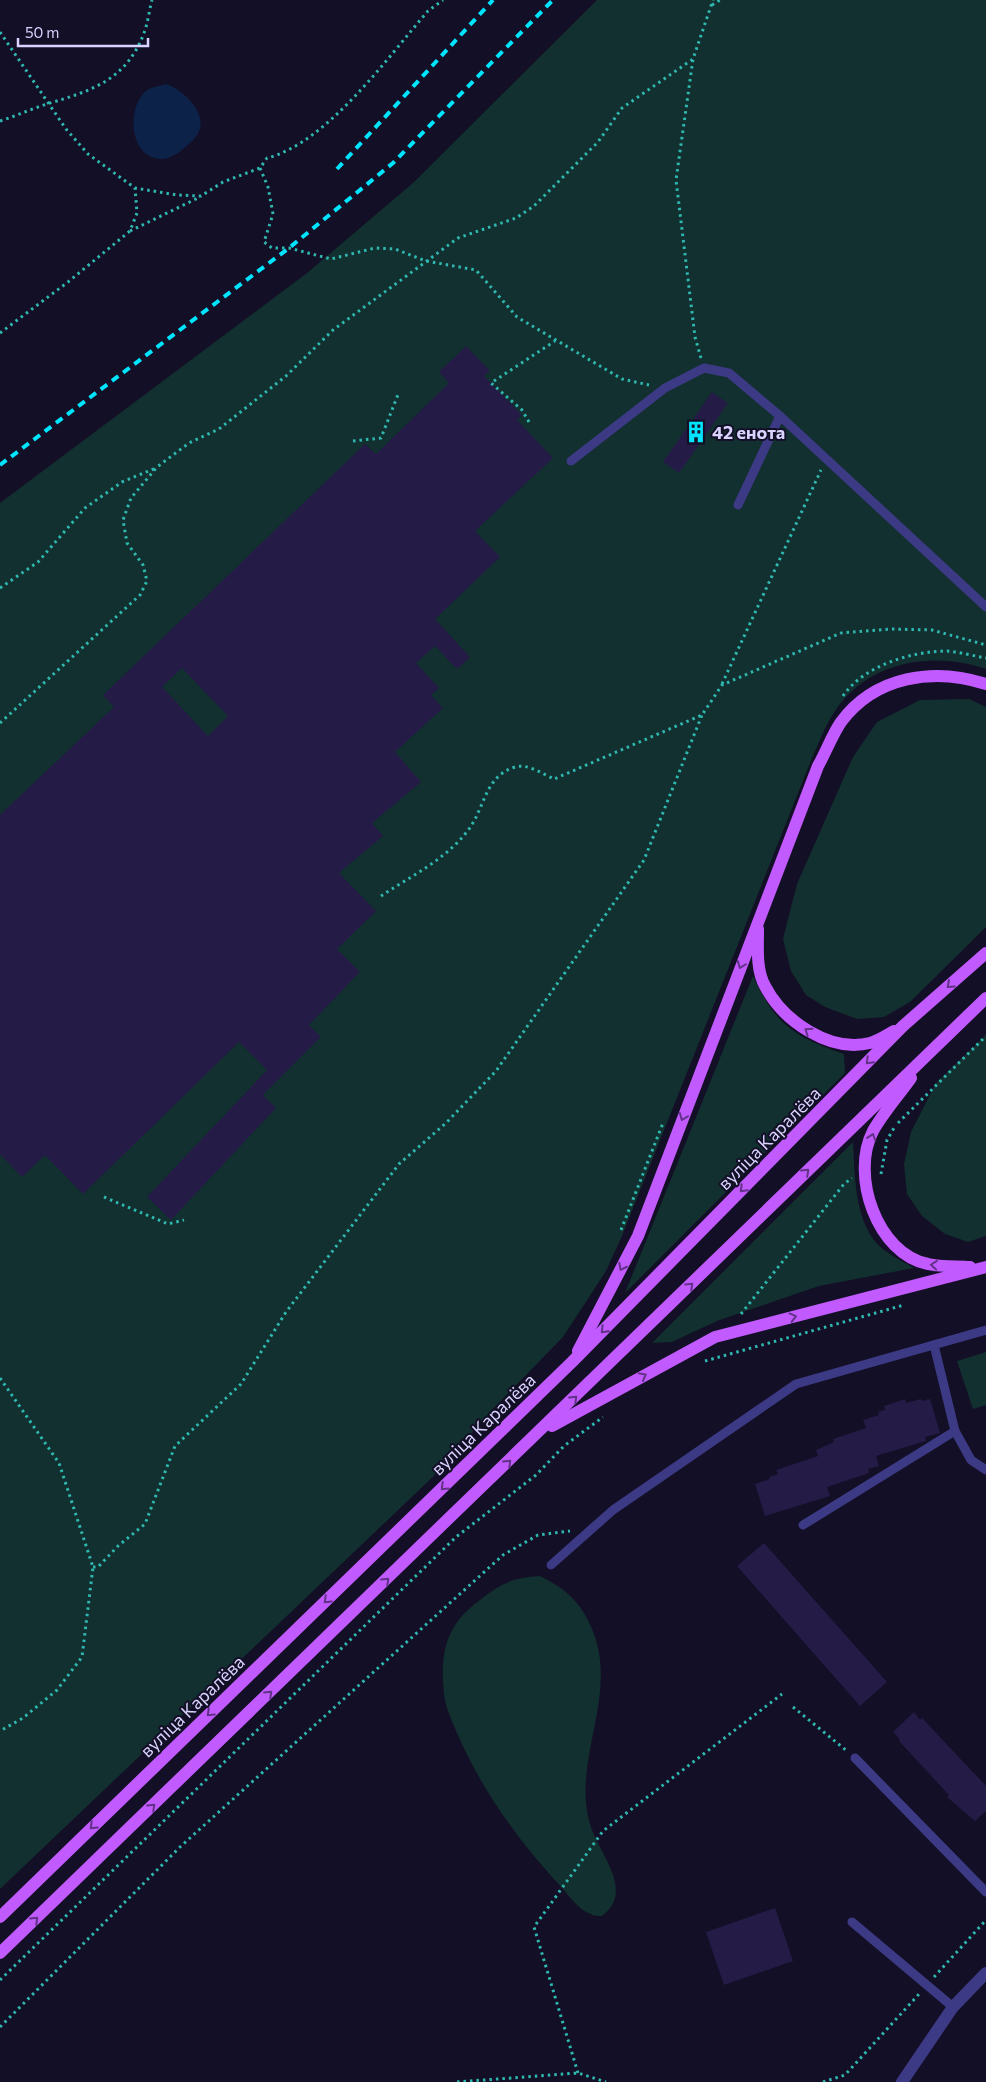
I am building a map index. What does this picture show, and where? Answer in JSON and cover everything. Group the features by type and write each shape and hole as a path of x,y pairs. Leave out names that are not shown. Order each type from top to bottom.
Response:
{"main road":[{"path":"572,1362 638,1236 818,766 841,722 860,702 881,687 908,678 952,676 986,684"},
{"path":"758,920 758,959 764,986 784,1012 812,1035 847,1044 870,1043 903,1026"},
{"name":"вуліца Каралёва","path":"0,1917 572,1362 903,1026 986,953"},
{"path":"0,1953 986,998"},
{"path":"932,1050 872,1132 865,1161 870,1210 886,1236 903,1253 927,1264 984,1267"},
{"path":"539,1433 715,1337 984,1267"}],"street":[{"path":"902,2082 954,2007 986,1973"}],"lane":[{"path":"571,461 665,388 704,368 729,373 780,416 986,607"},
{"path":"738,505 780,416"},
{"path":"551,1565 613,1510 768,1401 796,1384 986,1330"},
{"path":"934,1345 955,1431 972,1460 986,1470"},
{"path":"803,1526 955,1431"},
{"path":"855,1758 986,1892"},
{"path":"852,1922 926,1986 954,2007"}],"path":[{"path":"0,121 48,104 75,97 103,84 130,59 144,34 152,0"},
{"path":"0,333 68,282 130,231 201,196 223,182 260,168 267,158 284,154 333,120 428,11 443,0"},
{"path":"704,368 695,337 676,180 693,59 713,0"},
{"path":"712,6 720,0"},
{"path":"0,32 48,104 88,154 135,188 176,195 201,196"},
{"path":"0,722 140,595 148,581 143,565 128,543 123,520 131,498 157,467 189,443 219,429 286,376 334,330 458,238 516,218 534,206 598,142 622,108 693,59"},
{"path":"260,168 268,187 273,214 264,242 272,248 289,248 331,259 376,248 395,250 426,261 476,270 516,317 622,379 665,388"},
{"path":"130,231 137,213 135,188"},
{"path":"530,422 522,410 491,383 555,341"},
{"path":"353,441 381,438 399,392"},
{"path":"93,1567 98,1567 118,1546 145,1524 175,1446 242,1384 286,1312 399,1164 446,1122 496,1071 644,860 702,715 722,685 826,458"},
{"path":"0,588 38,562 85,508 122,482 157,467"},
{"path":"722,685 841,633 892,629 932,630 986,645"},
{"path":"381,896 437,861 469,829 492,781 514,767 523,766 554,779 702,715"},
{"path":"104,1198 168,1224 184,1220"},
{"path":"698,1364 909,1304"},
{"path":"0,1378 59,1463 93,1567 82,1657 57,1690 23,1718 0,1730"},
{"path":"0,1980 456,1537 536,1475 564,1446 610,1412"},
{"path":"0,2027 180,1847 504,1555 538,1535 593,1528"},
{"path":"578,2073 534,1927 603,1831 782,1694"},
{"path":"794,1707 855,1758"},
{"path":"823,2082 845,2075 986,1920"},
{"path":"459,2082 578,2073 606,2082"}],"green space":[{"path":"597,0 986,0 986,669 945,661 904,664 885,670 867,680 851,692 837,708 825,728 810,763 622,1236 606,1271 563,1337 490,1412 437,1473 0,1889 0,503 307,273 413,183"},
{"path":"969,699 986,707 986,927 910,1002 884,1017 857,1019 825,1007 806,995 791,971 783,939 797,884 853,757 877,722 920,700"},
{"path":"753,976 761,993 788,1027 812,1042 844,1054 845,1073 625,1293"},
{"path":"986,1035 986,1236 968,1242 945,1234 922,1216 907,1194 904,1164 911,1132 936,1083"},
{"path":"853,1142 858,1200 867,1228 874,1240 884,1250 914,1268 819,1286 717,1321 672,1342 652,1343"},
{"path":"986,1352 986,1405 973,1409 957,1361"},
{"path":"540,1576 565,1591 578,1604 592,1629 599,1654 601,1678 599,1703 586,1776 586,1800 590,1824 612,1871 615,1884 616,1895 612,1906 602,1916 595,1916 583,1910 517,1835 478,1775 457,1733 445,1699 443,1680 444,1654 451,1632 457,1622 476,1603 506,1583 521,1578"}],"water":[{"path":"166,84 181,92 195,106 201,123 199,131 188,145 176,155 162,159 151,157 143,151 134,132 134,121 135,110 145,92"}],"building":[{"path":"466,346 490,371 484,376 522,415 517,420 553,458 475,531 500,557 435,619 470,657 457,669 435,646 416,663 439,688 431,695 443,708 395,752 421,782 372,823 383,836 339,873 376,911 337,949 360,972 309,1025 321,1037 263,1095 276,1108 171,1220 147,1197 267,1070 239,1042 83,1194 45,1155 22,1177 0,1154 0,815 114,707 103,695 365,444 376,454 449,383 439,372","holes":["182,668 228,716 208,736 162,687"]},
{"name":"42 енота","path":"712,392 728,403 679,473 663,462"},
{"path":"905,1399 906,1403 930,1399 940,1433 925,1437 926,1441 876,1456 879,1466 868,1469 869,1473 827,1487 830,1496 765,1516 755,1484 778,1474 776,1470 818,1456 816,1450 834,1442 833,1439 866,1428 863,1420 879,1415 878,1412 885,1410 884,1406"},
{"path":"764,1543 887,1682 860,1706 737,1566"},
{"path":"914,1712 920,1720 922,1718 986,1786 986,1811 975,1821 947,1797 949,1795 893,1732"},
{"path":"775,1908 793,1961 724,1985 706,1932"}],"railway":[{"path":"337,169 493,0"},
{"path":"0,465 289,248 393,163 553,0"}],"place":[{"name":"42 енота","path":"696,432"}]}
